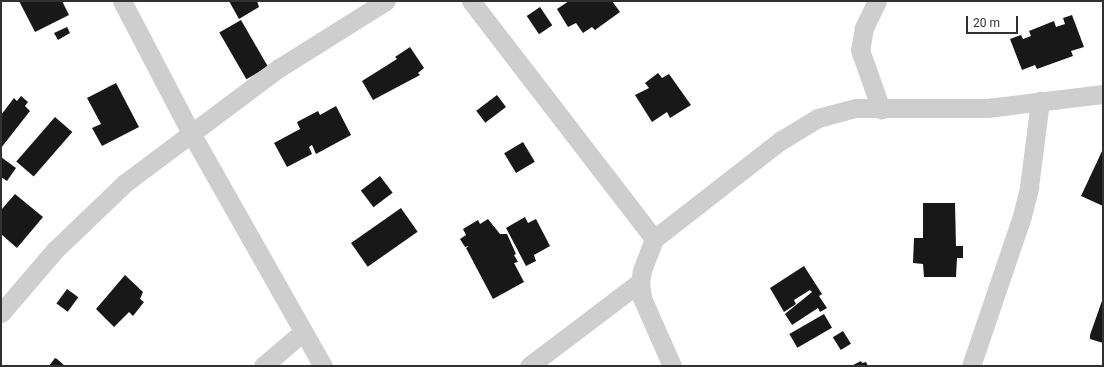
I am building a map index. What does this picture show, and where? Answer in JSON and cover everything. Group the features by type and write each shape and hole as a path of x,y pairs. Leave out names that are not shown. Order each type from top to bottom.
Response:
{"street":[{"path":"122,1 191,133 323,366"},
{"path":"1,313 55,250 125,183 279,68 386,1"},
{"path":"471,1 654,239"},
{"path":"877,1 864,28 860,50 881,109"},
{"path":"672,366 642,298 640,282 654,239 780,141 818,118 856,108 987,108 1103,94"},
{"path":"970,366 1022,216 1029,187 1040,101"},
{"path":"529,366 640,282"},
{"path":"263,366 303,332"}],"building":[{"path":"19,1 62,1 69,15 35,32"},
{"path":"229,1 257,1 259,7 239,19"},
{"path":"569,1 612,1 620,12 595,30 592,27 583,33 576,23 568,27 557,9"},
{"path":"540,7 552,25 539,34 527,16"},
{"path":"1072,15 1084,47 1071,51 1073,56 1037,69 1035,65 1022,70 1010,39 1021,35 1023,39 1031,36 1029,31 1054,21 1056,27 1065,24 1063,18"},
{"path":"241,20 268,67 246,79 219,32"},
{"path":"67,27 70,33 58,40 54,33"},
{"path":"410,47 424,68 418,73 420,75 373,100 362,81 397,59 395,57"},
{"path":"658,73 662,78 669,74 691,105 670,118 667,112 652,122 635,95 649,88 645,83"},
{"path":"116,83 139,127 102,146 92,128 101,124 87,98"},
{"path":"497,95 506,107 485,123 476,111"},
{"path":"21,96 28,102 25,106 30,111 1,148 1,115 14,98 17,101"},
{"path":"336,106 351,135 316,154 312,145 309,147 312,154 287,167 274,143 300,129 297,122 318,111 320,115"},
{"path":"55,117 72,132 34,177 16,162"},
{"path":"523,142 535,162 516,173 504,153"},
{"path":"1103,149 1103,206 1081,196"},
{"path":"1,157 16,168 7,181 1,177"},
{"path":"380,176 393,193 373,207 361,190"},
{"path":"15,194 43,217 17,248 1,234 1,210"},
{"path":"923,203 955,203 956,246 963,246 963,258 957,258 956,277 924,277 923,264 913,263 914,238 923,238"},
{"path":"401,208 418,232 368,267 351,243"},
{"path":"525,217 528,223 536,219 550,246 534,255 536,261 526,266 506,228"},
{"path":"488,219 500,234 507,234 518,262 514,263 524,282 493,299 466,248 469,246 465,247 460,239 466,235 463,229 478,220 480,224"},
{"path":"804,266 822,294 819,296 827,308 820,312 818,308 792,325 785,314 812,292 810,290 794,300 796,304 784,312 770,288"},
{"path":"125,275 143,292 140,299 144,302 133,316 129,312 114,327 96,309"},
{"path":"67,289 78,297 68,312 56,304"},
{"path":"1103,298 1103,343 1090,339 1090,335"},
{"path":"824,314 832,328 797,348 789,334"},
{"path":"843,331 851,344 841,350 833,337"},
{"path":"55,358 57,359 65,366 49,366"},
{"path":"861,361 862,363 866,362 868,366 851,366"}]}
